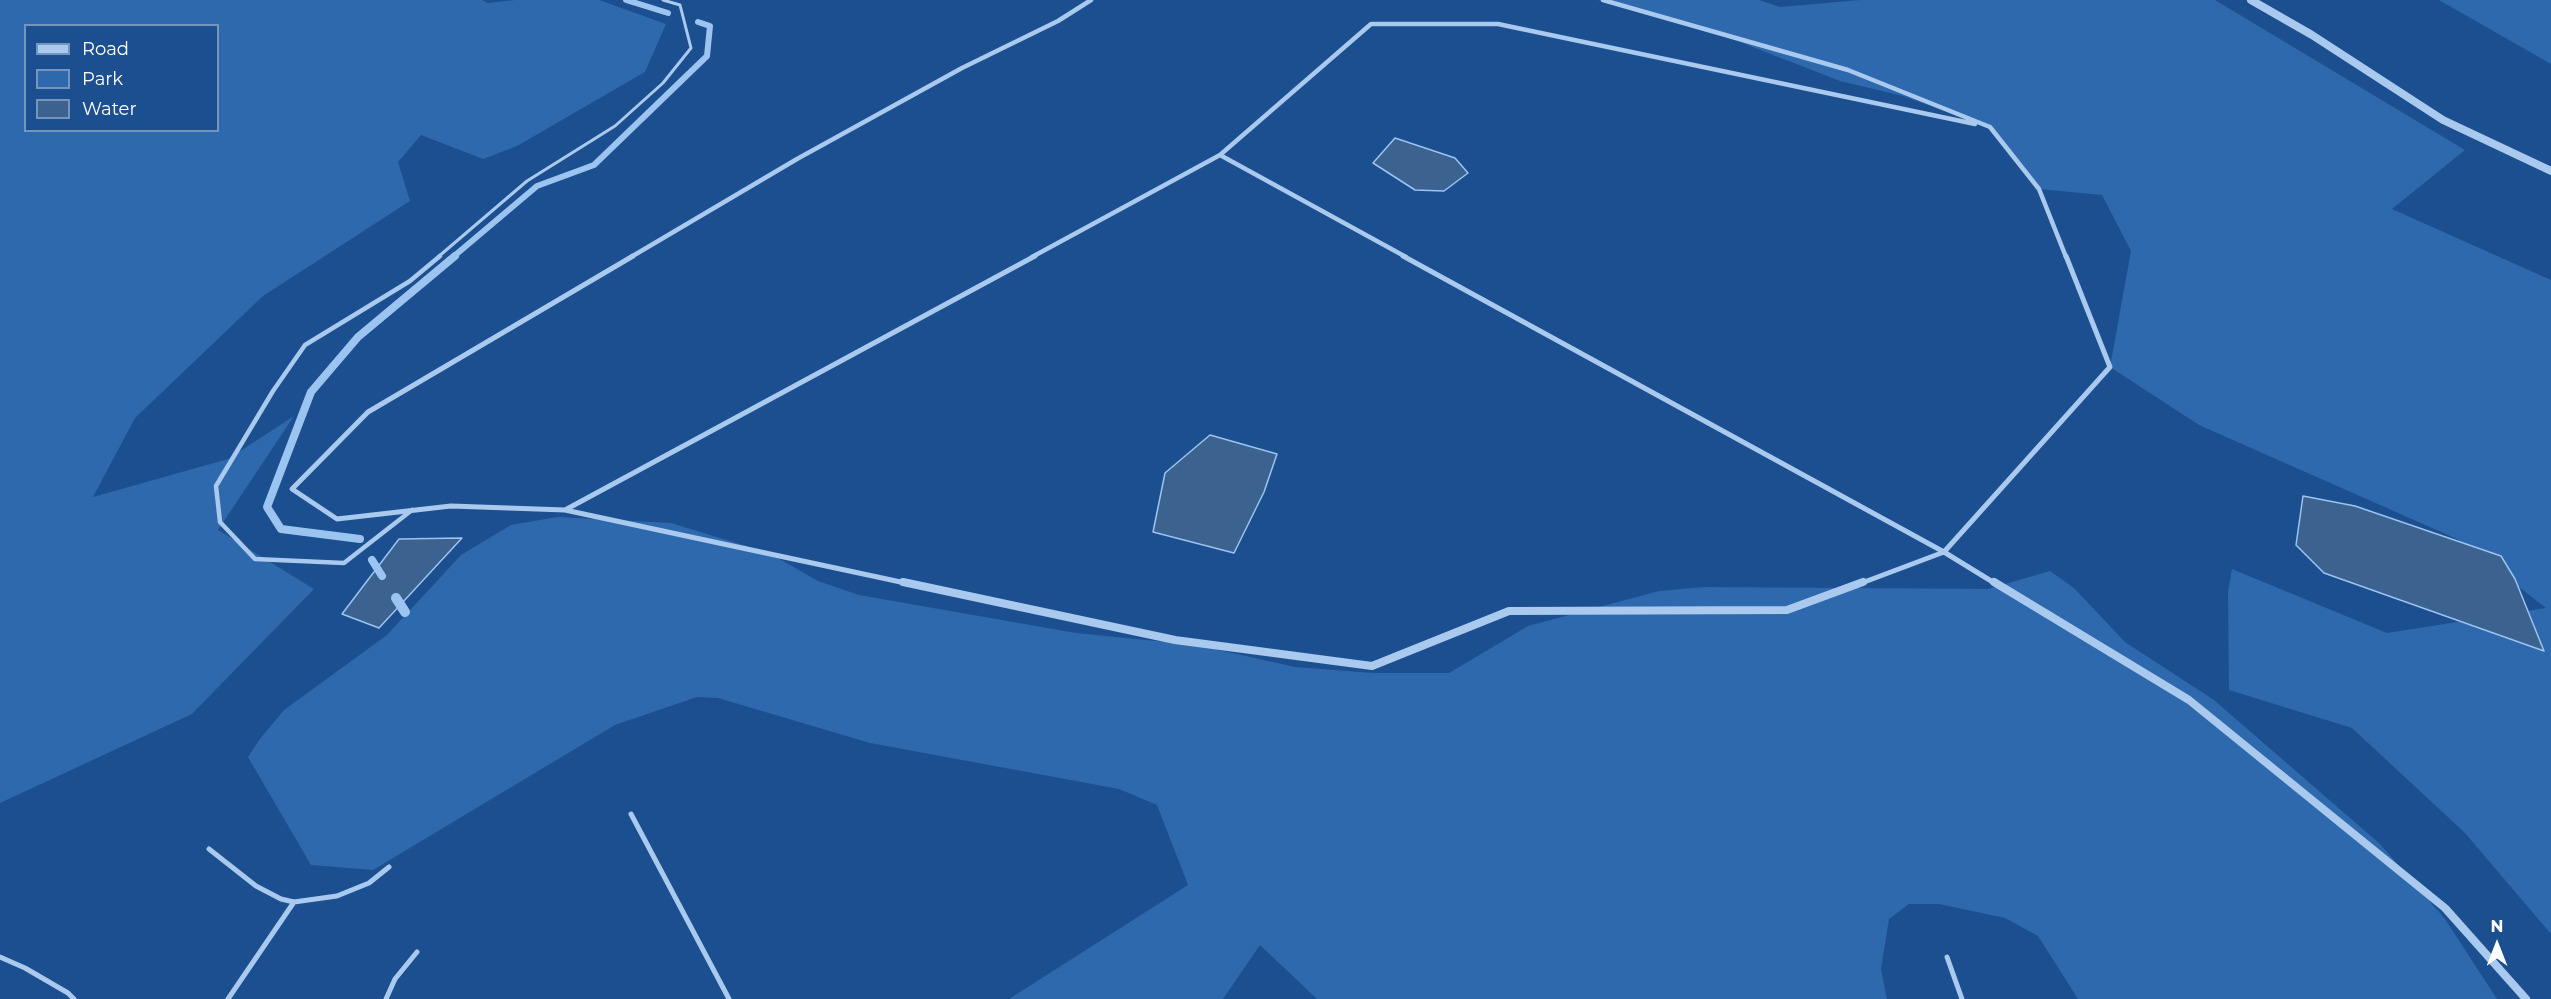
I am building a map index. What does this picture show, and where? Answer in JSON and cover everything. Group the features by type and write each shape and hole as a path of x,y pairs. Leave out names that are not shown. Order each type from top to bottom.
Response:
{"street":[{"path":"1091,0 1058,21 962,68 797,159 368,412 292,489 338,519 451,506 565,510 1174,640 1372,666 1509,611 1787,610 1944,552 2110,367 2039,189 1990,127 1848,70 1603,0"},
{"path":"2251,0 2312,35 2443,120 2551,171"},
{"path":"565,510 1220,154 1371,24 1498,24 1990,127"},
{"path":"1220,154 1944,552 2189,700 2445,908 2526,999"}],"lane":[{"path":"412,510 344,563 255,560 219,522 216,486 273,391 305,345 410,281 527,181 615,126 663,83 691,48 680,5 663,0"},
{"path":"631,814 729,999"},
{"path":"209,849 256,886 281,899 294,902 337,896 369,883 389,867"},
{"path":"228,999 294,902"},
{"path":"386,999 395,979 417,952"},
{"path":"0,957 25,968 68,993 74,999"},
{"path":"1947,957 1962,999"}],"green space":[{"path":"0,0 482,0 488,3 515,0 599,0 666,24 645,72 517,146 483,159 421,135 398,162 410,201 263,296 135,418 93,497 228,459 294,416 218,530 314,589 192,714 0,803"},
{"path":"1598,0 1759,0 1780,7 1860,0 2215,0 2465,150 2392,209 2551,280 2551,934 2465,833 2352,728 2229,690 2228,592 2232,569 2387,633 2546,608 2457,539 2199,425 2110,367 2131,251 2102,195 2039,189 1990,127 1903,96 1840,81 1727,37"},
{"path":"2439,0 2551,0 2551,64"},
{"path":"557,517 671,523 769,553 818,581 859,595 1076,633 1197,645 1295,667 1373,673 1449,673 1528,626 1659,591 1705,587 1988,589 2050,571 2074,588 2125,642 2214,700 2380,844 2445,919 2497,999 2078,999 2038,936 2005,918 1939,904 1909,904 1889,919 1881,969 1887,999 1317,999 1260,945 1223,999 1009,999 1188,885 1157,805 1119,789 870,743 718,698 697,697 615,725 373,870 311,865 248,757 259,740 284,710 387,635 461,555 511,525"}],"water":[{"path":"1395,138 1455,158 1468,173 1444,191 1415,190 1373,163"},
{"path":"1210,435 1277,454 1264,492 1234,553 1153,532 1165,473"},
{"path":"2303,496 2355,506 2501,556 2515,579 2544,651 2324,573 2296,545"},
{"path":"462,538 379,628 342,614 399,539"}],"waterway":[{"path":"626,0 668,13"},
{"path":"453,257 537,186 594,165 707,56 710,26 698,22"},
{"path":"360,539 281,529 267,507 311,392 358,337 455,256"},
{"path":"372,560 382,576"},
{"path":"396,598 405,612"}]}
